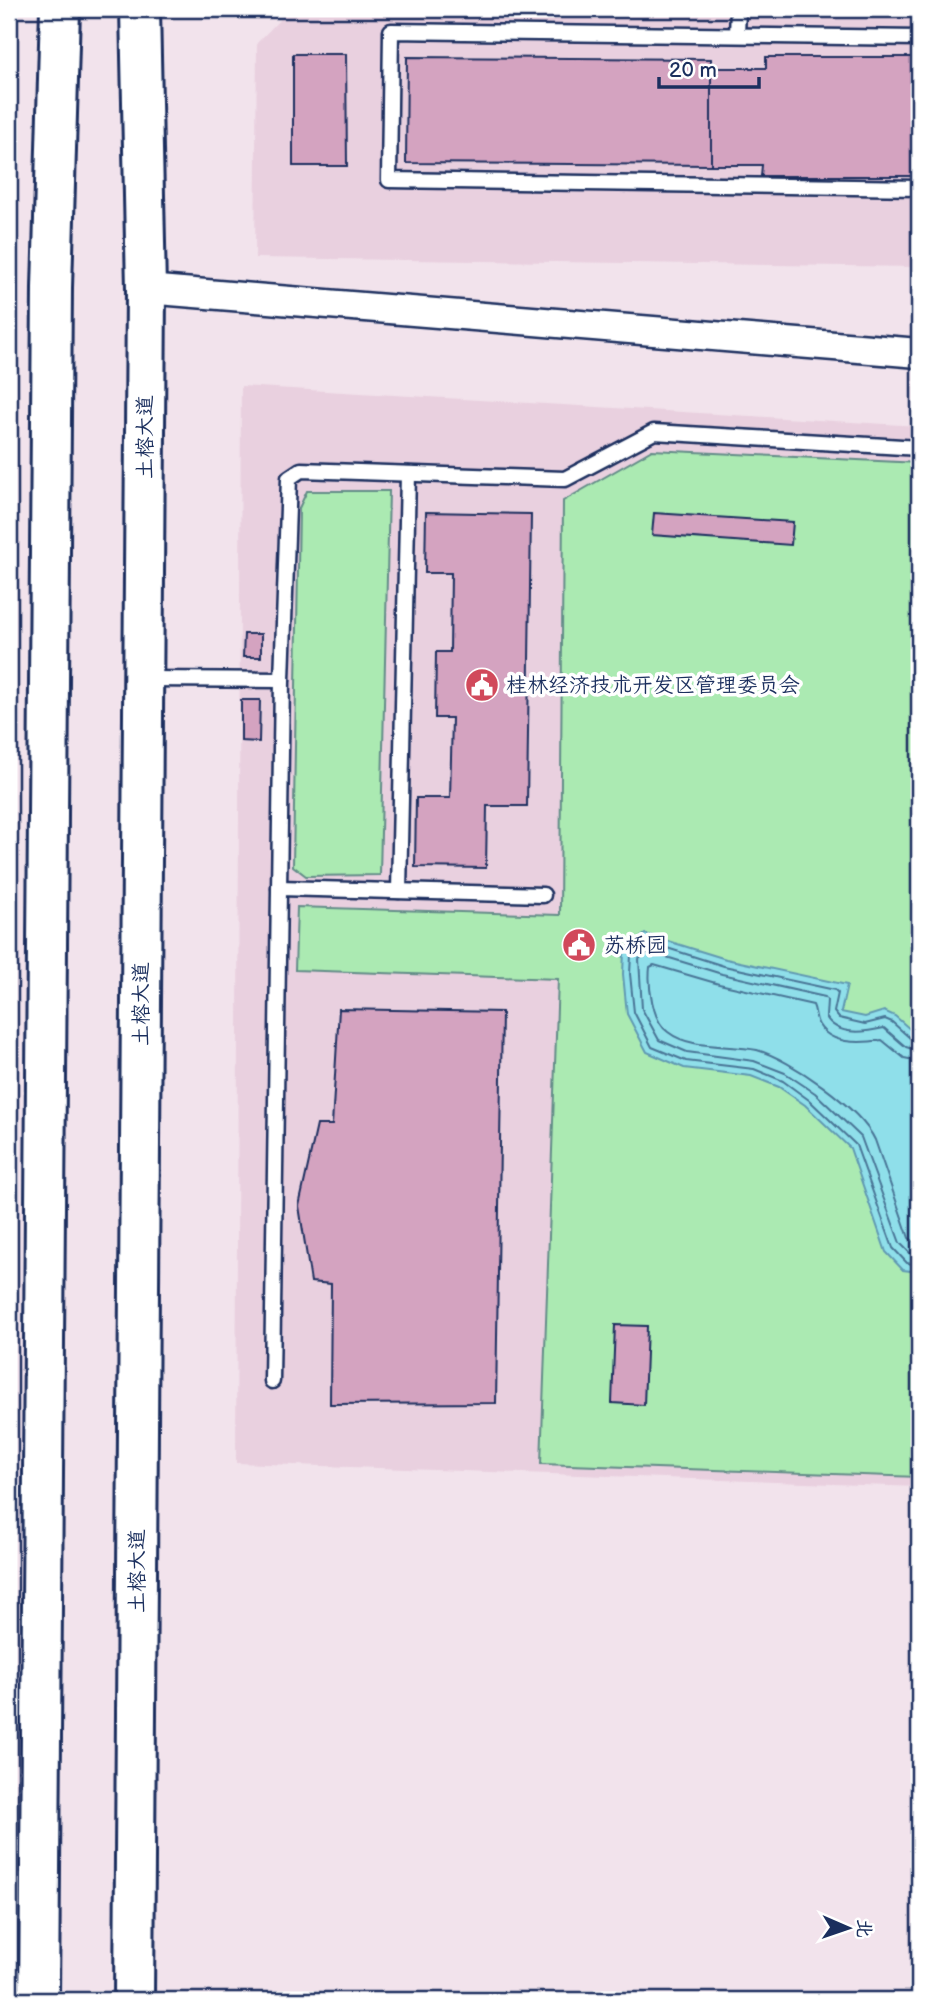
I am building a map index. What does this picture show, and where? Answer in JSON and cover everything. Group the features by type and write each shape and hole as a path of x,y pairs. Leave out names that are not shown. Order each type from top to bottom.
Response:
{"main road":[{"path":"40,2000 52,288 60,9"},
{"name":"土榕大道","path":"134,2000 146,289 140,9"}],"street":[{"path":"146,289 919,352"}],"lane":[{"path":"737,35 738,9"},
{"path":"919,38 391,31 389,180 919,188"},
{"path":"272,1381 287,480 301,470 565,479 654,432 919,448"},
{"path":"399,891 408,474"},
{"path":"143,679 282,680"},
{"path":"279,888 543,895"}],"shaded area":[{"path":"290,9 919,9 919,267 255,258 257,43"},
{"name":"苏桥园","path":"241,386 919,426 919,1487 236,1463"}],"green space":[{"path":"652,450 919,463 919,1477 541,1464 558,979 295,970 297,907 560,915 563,501"},
{"path":"307,491 389,491 380,875 306,876 293,866 299,508"}],"water":[{"path":"645,934 726,959 847,985 841,1012 865,1017 884,1011 895,1016 919,1037 919,1272 903,1270 886,1252 850,1148 805,1105 779,1087 751,1076 684,1068 647,1052 627,1014 623,974 624,951"}],"building":[{"path":"293,54 346,54 347,166 293,166"},
{"path":"407,57 711,59 711,165 406,163"},
{"path":"766,57 919,57 919,176 761,176 762,165 711,165 711,68 766,68"},
{"name":"桂林经济技术开发区管理委员会","path":"426,512 531,514 527,806 487,806 486,868 415,867 416,798 450,798 452,718 435,718 436,652 450,652 451,573 425,573"},
{"path":"654,513 793,522 791,545 652,535"},
{"path":"244,634 261,634 261,657 243,657"},
{"path":"241,700 260,700 259,742 241,741"},
{"path":"339,1009 502,1012 496,1403 330,1404 331,1284 311,1282 299,1206 317,1125 332,1125"},
{"path":"615,1325 647,1326 644,1405 612,1403"}],"place":[{"name":"桂林经济技术开发区管理委员会","path":"482,685"},
{"name":"苏桥园","path":"579,945"}]}
